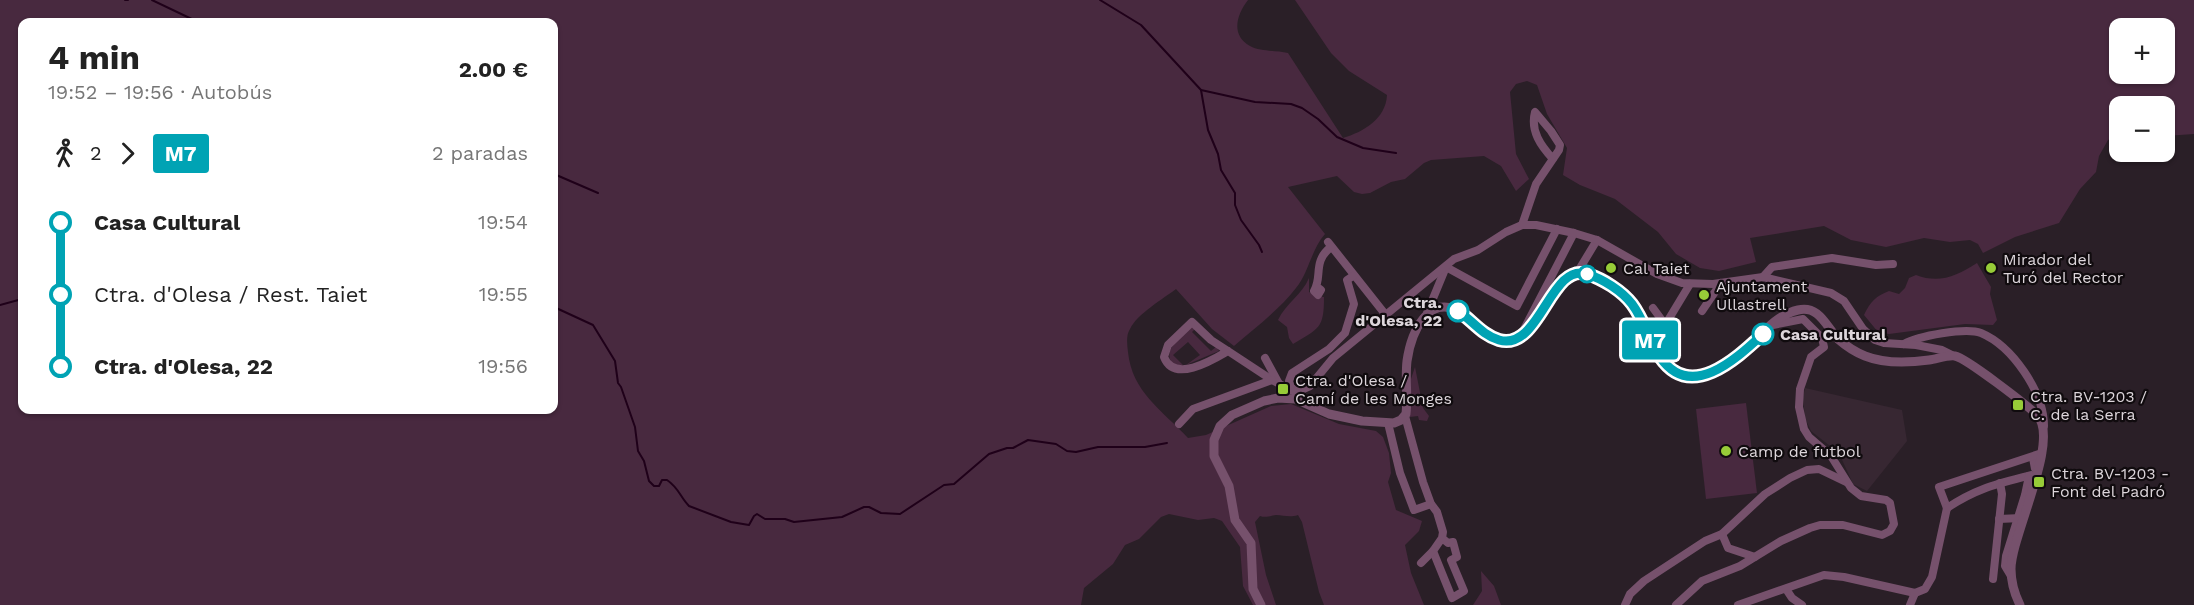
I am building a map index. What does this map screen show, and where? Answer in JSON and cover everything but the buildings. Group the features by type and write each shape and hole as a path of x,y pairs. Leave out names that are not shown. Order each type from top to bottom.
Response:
{"street":[{"path":"1522,225 1536,184 1553,159 1560,145 1546,123 1535,112 1534,124 1538,139 1553,159"},
{"path":"1228,351 1180,371 1172,368 1164,357 1168,345 1192,322 1211,340 1228,351 1275,381 1299,391 1310,386 1333,358 1457,257 1478,250 1506,232 1522,225 1536,225 1574,232 1597,240 1657,274 1690,284 1721,283 1763,277 1806,286 1837,296 1844,301 1869,336 1884,343 1942,350 1969,363 2037,415 2044,426"},
{"path":"1446,267 1517,306 1557,229"},
{"path":"1520,336 1574,232"},
{"path":"1426,314 1438,307 1452,308 1498,340 1510,341 1520,336 1535,322 1563,282 1577,273 1597,240"},
{"path":"1317,287 1320,260 1329,245 1385,314"},
{"path":"1763,277 1772,267 1832,258 1876,265 1893,264"},
{"path":"1421,563 1433,551 1442,538 1443,532 1441,522 1422,482 1405,416 1408,357 1417,328 1426,314 1446,267"},
{"path":"1577,273 1587,274 1612,287 1631,302 1659,355 1672,370 1681,374 1697,375 1725,367 1791,312 1809,310 1818,314 1843,343 1870,358 1905,362 1954,356"},
{"path":"1303,402 1288,384 1292,374 1329,349 1345,333 1354,304 1347,280 1353,276"},
{"path":"1702,311 1721,283"},
{"path":"1653,309 1661,320 1667,322 1690,284"},
{"path":"1773,325 1803,319 1822,338 1824,347 1811,357 1800,389 1799,407 1809,438 1831,456 1845,482"},
{"path":"1904,344 1929,336 1962,332 1981,333 2002,348 2032,383 2040,400 2044,426 2042,453 2033,475 2013,551 2011,576 2014,593 2020,605"},
{"path":"1265,358 1275,381"},
{"path":"1179,424 1193,409 1275,381"},
{"path":"1261,605 1253,589 1251,543 1232,515 1229,486 1214,456 1214,440 1220,426 1227,419 1255,405 1278,398 1292,398 1342,418 1388,423 1397,422 1405,416"},
{"path":"1388,423 1400,473 1413,510 1431,504"},
{"path":"1738,605 1824,575 1844,577 1915,593 1925,589 1932,577 1947,508 1939,487 2042,453"},
{"path":"1625,605 1630,594 1644,581 1705,541 1722,534 1765,494 1800,472 1822,470 1845,482 1861,496 1886,500 1890,503 1894,524 1886,534 1843,525 1820,525 1800,531 1740,566 1702,581 1676,605"},
{"path":"1947,508 1983,487 2033,475"},
{"path":"1993,579 2002,494 2000,483"},
{"path":"1999,519 2021,518"},
{"path":"1722,534 1728,548 1755,557"},
{"path":"1433,551 1452,598 1464,591 1451,560 1457,557 1453,542 1448,543 1442,538"},
{"path":"1786,588 1792,598 1802,605"},
{"path":"1910,605 1915,593"}],"shaded area":[{"path":"0,0 1248,0 1237,24 1240,36 1254,48 1288,53 1343,138 1365,128 1378,118 1383,111 1387,95 1349,71 1331,53 1295,0 2194,0 2194,134 2175,135 2175,96 2109,96 2109,140 2099,156 2096,172 2080,189 2059,223 2015,237 1983,253 1978,244 1970,240 1950,242 1924,238 1886,247 1851,240 1824,226 1750,238 1756,262 1719,271 1700,268 1676,254 1658,232 1615,199 1580,185 1563,175 1567,148 1547,114 1537,85 1527,81 1516,84 1510,92 1516,154 1529,179 1516,191 1501,166 1484,156 1431,160 1405,179 1391,182 1370,193 1354,192 1337,176 1288,187 1325,234 1316,247 1300,282 1282,304 1234,346 1212,329 1176,289 1144,312 1133,323 1127,343 1131,366 1135,378 1150,400 1188,438 1206,435 1271,406 1291,404 1339,424 1376,431 1383,437 1389,453 1391,473 1388,482 1396,510 1422,521 1419,531 1405,545 1411,573 1424,605 1324,605 1302,522 1298,515 1260,516 1255,522 1266,575 1276,605 1253,605 1243,586 1240,547 1222,521 1214,518 1198,520 1169,514 1161,517 1139,539 1125,545 1113,564 1084,588 1081,605 0,605"},
{"path":"1977,263 1991,287 1990,294 1997,320 1993,325 1965,324 1889,334 1878,332 1864,315 1871,303 1880,295 1889,291 1899,294 1905,288 1909,278 1916,275 1940,279 1962,272"},
{"path":"1309,278 1309,292 1324,297 1323,316 1314,331 1293,344 1287,327 1278,320"},
{"path":"1192,326 1196,328 1192,332 1211,351 1216,347 1219,351 1186,365 1200,355 1188,342 1173,355 1183,365 1175,366 1169,355 1170,350"},
{"path":"1415,367 1423,408 1429,416 1427,421 1419,420 1418,416 1410,417 1411,379"},
{"path":"1805,388 1902,410 1907,441 1867,491 1853,484 1839,453 1811,431 1805,418 1803,398"},
{"name":"Camp de futbol","path":"1746,403 1757,493 1706,499 1696,409"},
{"path":"1481,571 1494,586 1501,605 1473,605 1482,591"}],"waterway":[{"path":"152,0 190,18"},
{"path":"1100,0 1141,25 1201,90 1255,102 1291,104 1302,108 1318,119 1337,137 1363,148 1396,153"},
{"path":"1201,90 1208,130 1218,154 1221,170 1235,193 1235,205 1241,220 1262,252"},
{"path":"558,176 598,193"},
{"path":"0,305 18,300"},
{"path":"558,309 593,325 615,361 618,383 635,427 638,451 644,461 649,481 654,486 659,486 662,480 667,480 689,506 731,522 749,525 757,514 765,519 785,519 794,522 842,517 864,507 881,513 900,514 944,485 954,484 989,454 1013,448 1028,440 1056,444 1067,451 1076,452 1098,447 1145,447 1167,443"}],"bus line":[{"name":"M7","path":"1458,311 1490,336 1498,340 1514,340 1531,327 1563,282 1577,273 1583,273 1612,287 1631,302 1659,355 1677,373 1697,375 1725,367 1763,334"}],"place":[{"name":"Cal Taiet","path":"1611,268"},
{"name":"Mirador del Turó del Rector","path":"1991,268"},
{"name":"Ajuntament Ullastrell","path":"1704,295"},
{"name":"Ctra. d'Olesa, 22","path":"1458,311"},
{"name":"Casa Cultural","path":"1763,334"},
{"name":"Ctra. d'Olesa / Camí de les Monges","path":"1283,389"},
{"name":"Ctra. BV-1203 / C. de la Serra","path":"2018,405"},
{"name":"Camp de futbol","path":"1726,451"},
{"name":"Ctra. BV-1203 - Font del Padró","path":"2039,482"}]}
